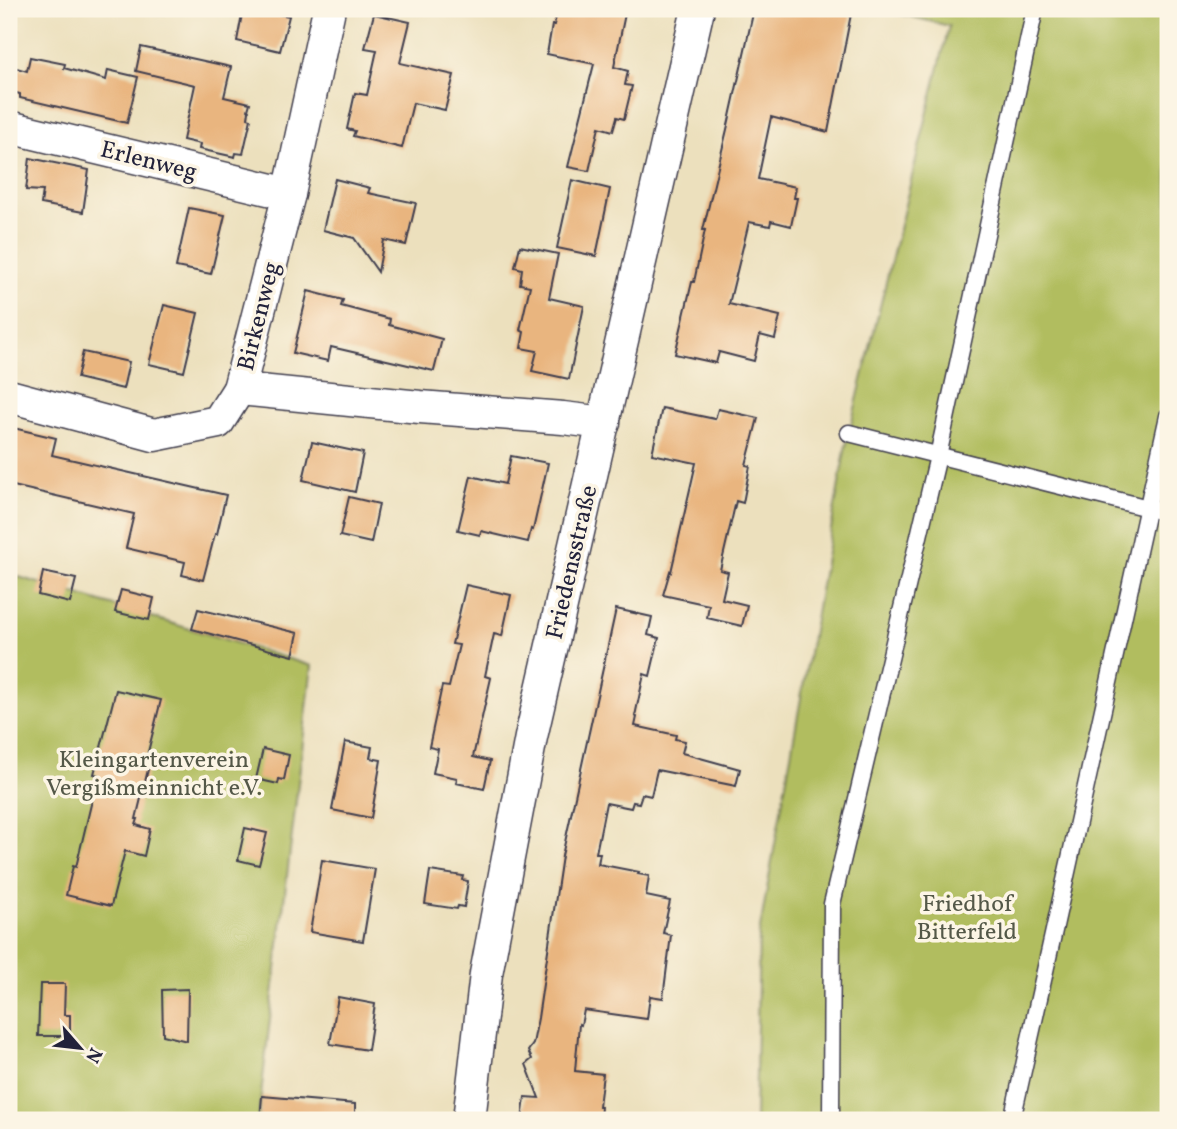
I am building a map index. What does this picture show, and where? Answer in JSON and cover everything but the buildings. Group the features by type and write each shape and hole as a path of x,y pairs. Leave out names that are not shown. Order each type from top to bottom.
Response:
{"street":[{"name":"Birkenweg","path":"329,9 289,194 239,389 604,423"},
{"name":"Friedensstraße","path":"469,1120 486,974 531,737 698,9"},
{"name":"Erlenweg","path":"9,127 289,194"},
{"path":"9,396 154,435 218,422 239,389"}],"lane":[{"path":"831,1120 832,904 938,456 1035,9"},
{"path":"1012,1120 1168,416"},
{"path":"849,433 1168,513"}],"green space":[{"name":"Friedhof Bitterfeld","path":"880,9 1168,9 1168,1120 755,1120 759,934 846,445 949,26"},
{"name":"Kleingartenverein Vergißmeinnicht e.V.","path":"9,574 312,666 258,1120 9,1120"}]}
